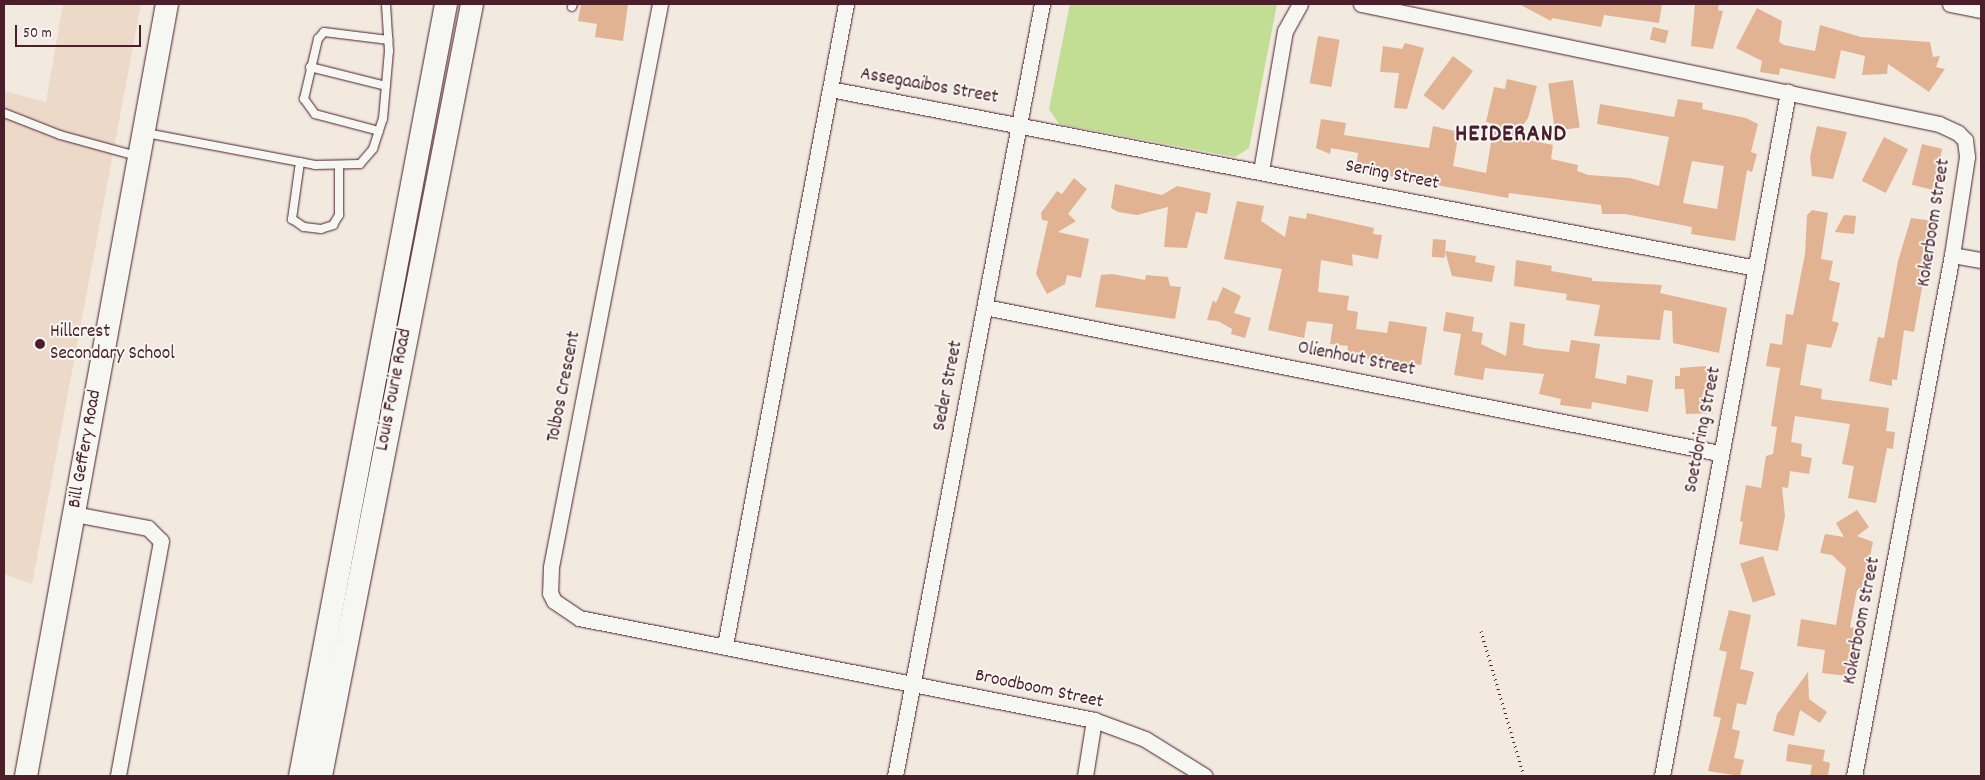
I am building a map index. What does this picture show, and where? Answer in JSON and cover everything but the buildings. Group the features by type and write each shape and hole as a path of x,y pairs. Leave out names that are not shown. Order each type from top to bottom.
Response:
{"main road":[{"name":"Bill Geffery Road","path":"26,776 167,4"},
{"name":"Louis Fourie Road","path":"300,776 446,4"},
{"name":"Louis Fourie Road","path":"321,776 472,4"}],"street":[{"name":"Tolbos Crescent","path":"660,4 550,567 550,593 560,607 579,618 725,645 912,686"},
{"path":"725,645 846,4"},
{"name":"Seder Street","path":"895,776 1042,4"},
{"path":"1261,170 1285,31 1300,4"},
{"name":"Kokerboom Street","path":"1361,4 1939,124 1958,133 1965,140 1967,157 1952,255 1854,776"},
{"path":"1950,4 1981,10"},
{"name":"Assegaaibos Street","path":"830,89 1020,124"},
{"name":"Soetdoring Street","path":"1662,776 1719,453 1756,268 1788,92"},
{"name":"Sering Street","path":"1020,124 1756,268"},
{"path":"1952,255 1981,260"},
{"name":"Olienhout Street","path":"985,307 1719,453"},
{"path":"74,514 148,528 161,540 118,776"},
{"name":"Broodboom Street","path":"912,686 1094,720 1145,739 1204,776"},
{"path":"1085,776 1094,720"}],"lane":[{"path":"144,133 300,162 339,167 360,164 368,158 379,131 386,86 389,40 386,4"},
{"path":"379,131 320,116 310,109 304,100 310,66 318,40 324,32 389,40"},
{"path":"310,66 386,86"},
{"path":"4,113 60,135 139,157"},
{"path":"300,162 292,219 304,227 321,229 333,225 339,214 339,167"}],"path":[{"path":"1481,631 1524,776"}],"shaded area":[{"name":"Hillcrest Secondary School","path":"63,4 141,4 32,584 4,574 4,91 46,102"}],"green space":[{"path":"1070,4 1277,4 1249,148 1235,157 1059,124 1049,109"}],"place":[{"name":"Hillcrest Secondary School","path":"40,344"}],"district":[{"name":"HEIDERAND","path":"1511,136"}]}
